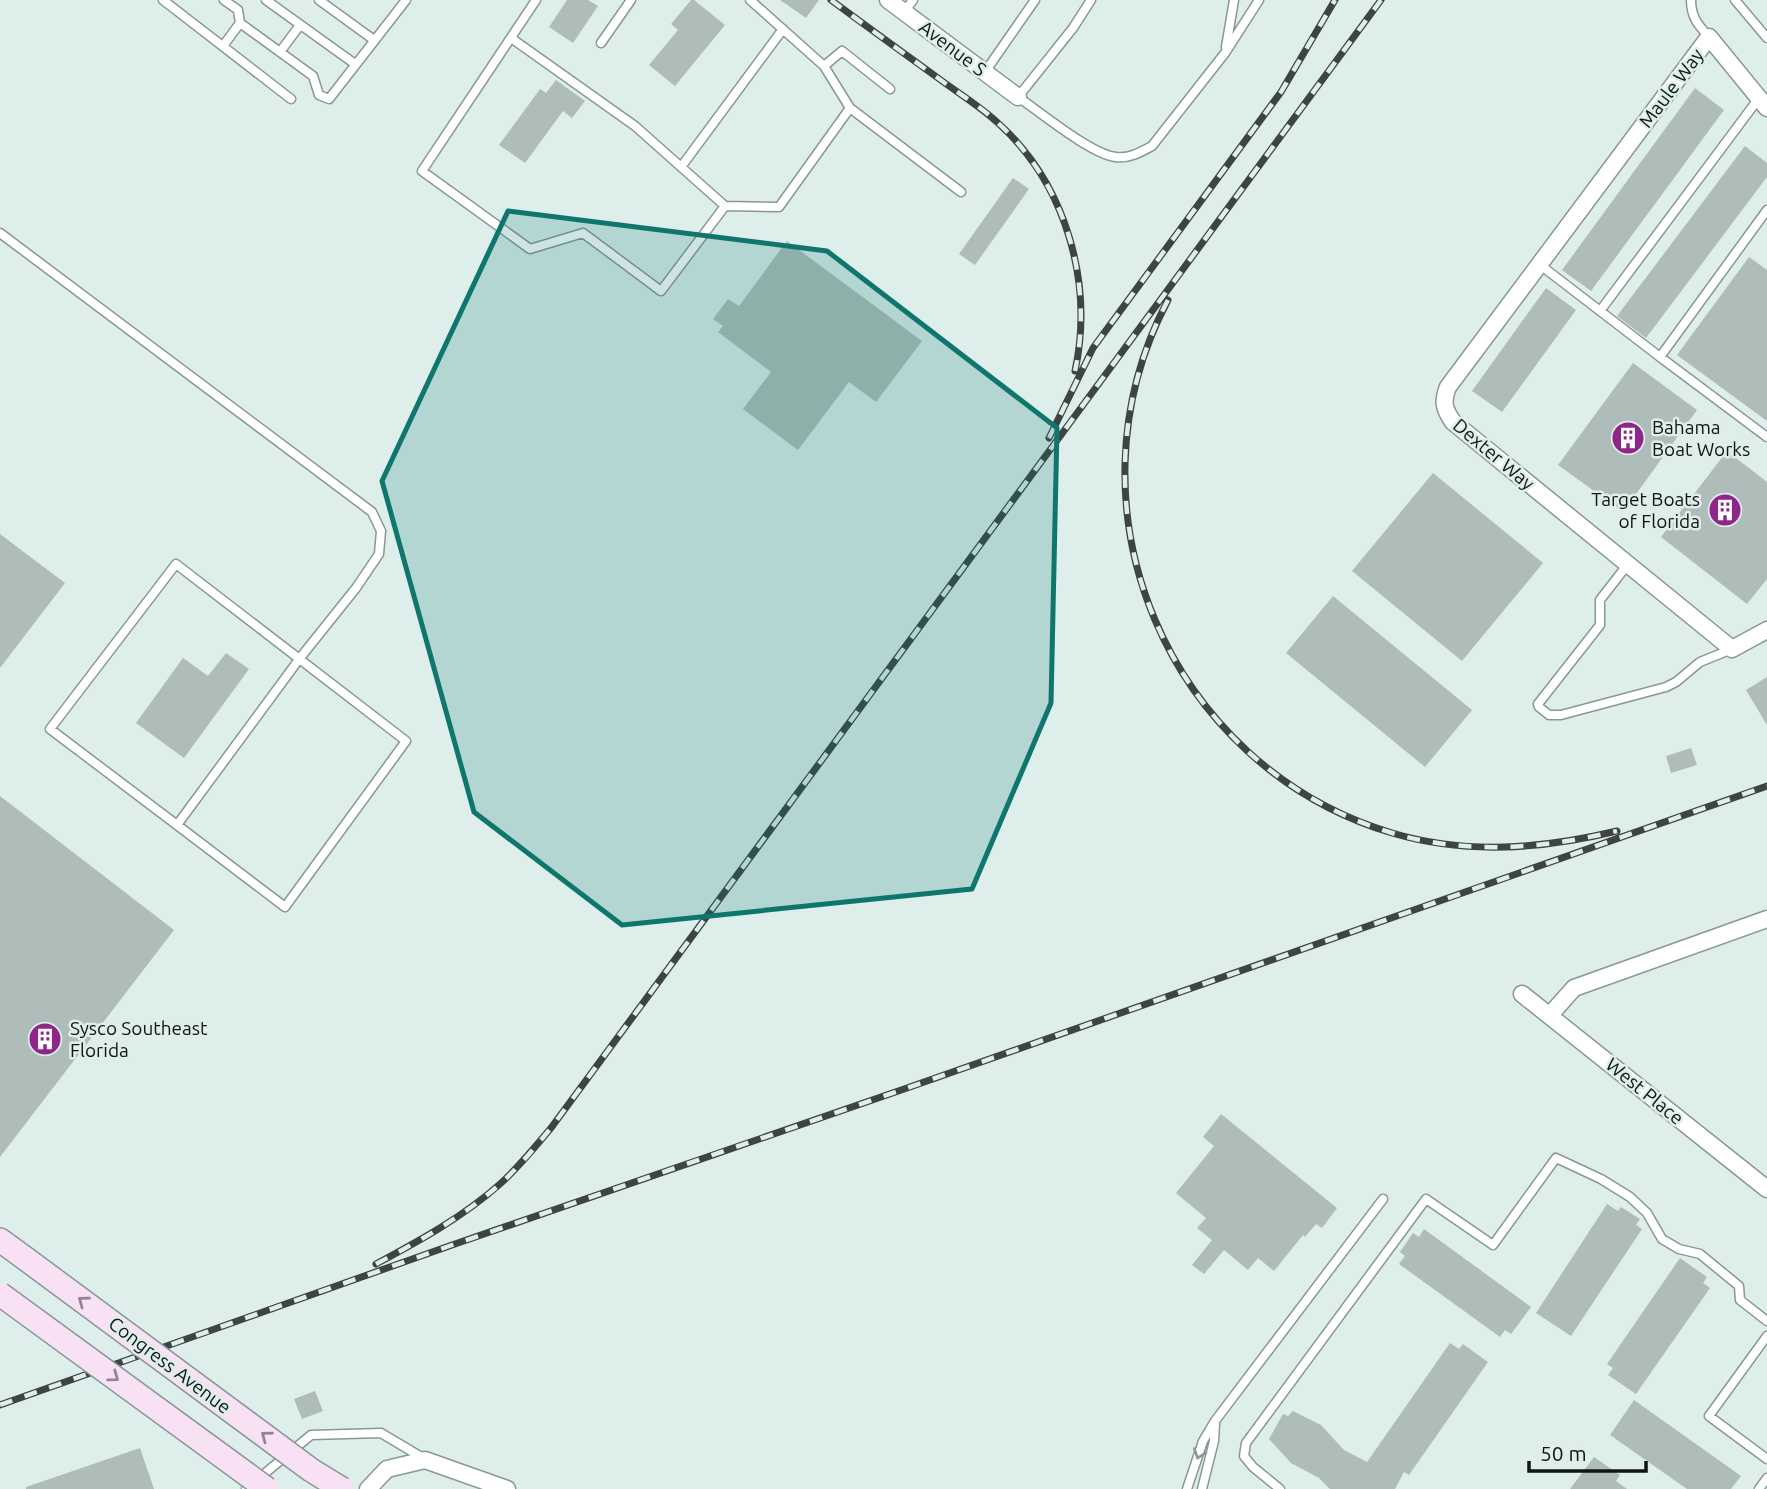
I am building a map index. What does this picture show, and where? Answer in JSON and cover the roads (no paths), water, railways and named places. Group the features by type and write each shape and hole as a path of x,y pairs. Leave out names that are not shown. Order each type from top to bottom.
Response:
{"street":[{"name":"Avenue S","path":"888,0 908,6 1018,97"},
{"name":"Maule Way","path":"1578,213 1709,37 1764,103"},
{"name":"Dexter Way","path":"1578,213 1448,387 1443,398 1444,410 1454,422 1732,649"},
{"path":"1732,649 1767,630"},
{"path":"1550,1015 1574,988 1767,919"},
{"name":"West Place","path":"1522,993 1767,1189"},
{"name":"Congress Avenue","path":"0,1240 311,1470 342,1489"},
{"path":"0,1294 268,1489"},
{"path":"368,1489 387,1469 425,1460 507,1489"}],"lane":[{"path":"163,0 291,99"},
{"path":"223,46 240,23 238,10 224,0"},
{"path":"266,0 355,64"},
{"path":"319,0 374,40"},
{"path":"240,23 313,76 319,95 329,99 404,3 394,0"},
{"path":"536,0 422,171 530,249 583,233 661,291 724,206"},
{"path":"601,43 631,0"},
{"path":"750,0 824,66 850,108 961,192"},
{"path":"1091,0 1073,28 1018,97 1101,153 1118,158 1137,155 1152,146 1225,53 1259,0"},
{"path":"1225,53 1234,0"},
{"path":"1691,0 1695,22 1709,37"},
{"path":"1735,0 1767,37"},
{"path":"985,72 1032,1"},
{"path":"280,52 300,25"},
{"path":"681,167 783,29"},
{"path":"511,38 635,126 724,206 779,207 850,108"},
{"path":"824,66 842,51 890,89"},
{"path":"1600,311 1764,103"},
{"path":"1660,357 1767,210"},
{"path":"0,233 372,512 381,531 379,555 177,825"},
{"path":"1539,264 1767,437"},
{"path":"176,564 300,659 406,741 285,907 50,729 176,564"},
{"path":"1628,564 1600,600 1600,625 1538,704 1539,707 1549,715 1560,715 1666,687 1700,662 1732,649"},
{"path":"1280,1489 1252,1468 1244,1456 1246,1444 1426,1199 1493,1245 1556,1157 1630,1196 1647,1213 1662,1239 1679,1249 1700,1254 1739,1286 1740,1300 1767,1321"},
{"path":"1187,1489 1203,1441 1215,1420 1383,1199"},
{"path":"1767,1336 1709,1416 1767,1459"},
{"path":"1202,1489 1214,1441 1215,1420"},
{"path":"246,1489 311,1436 381,1433 425,1460"},
{"path":"1759,1489 1767,1478"}],"railway":[{"path":"831,0 991,117 1022,148 1041,175 1057,205 1077,270 1081,304 1075,371"},
{"path":"1049,438 1093,348 1281,92 1335,0"},
{"path":"376,1264 440,1228 486,1196 514,1171 551,1128 1381,0"},
{"path":"1168,300 1137,380 1125,462 1131,542 1155,619 1194,690 1247,751 1314,799 1392,833 1448,844 1504,847 1561,842 1617,831"},
{"path":"0,1405 1767,786"}],"place":[{"name":"Bahama Boat Works","path":"1628,438"},
{"name":"Target Boats of Florida","path":"1725,510"},
{"name":"Sysco Southeast Florida","path":"45,1039"}]}
